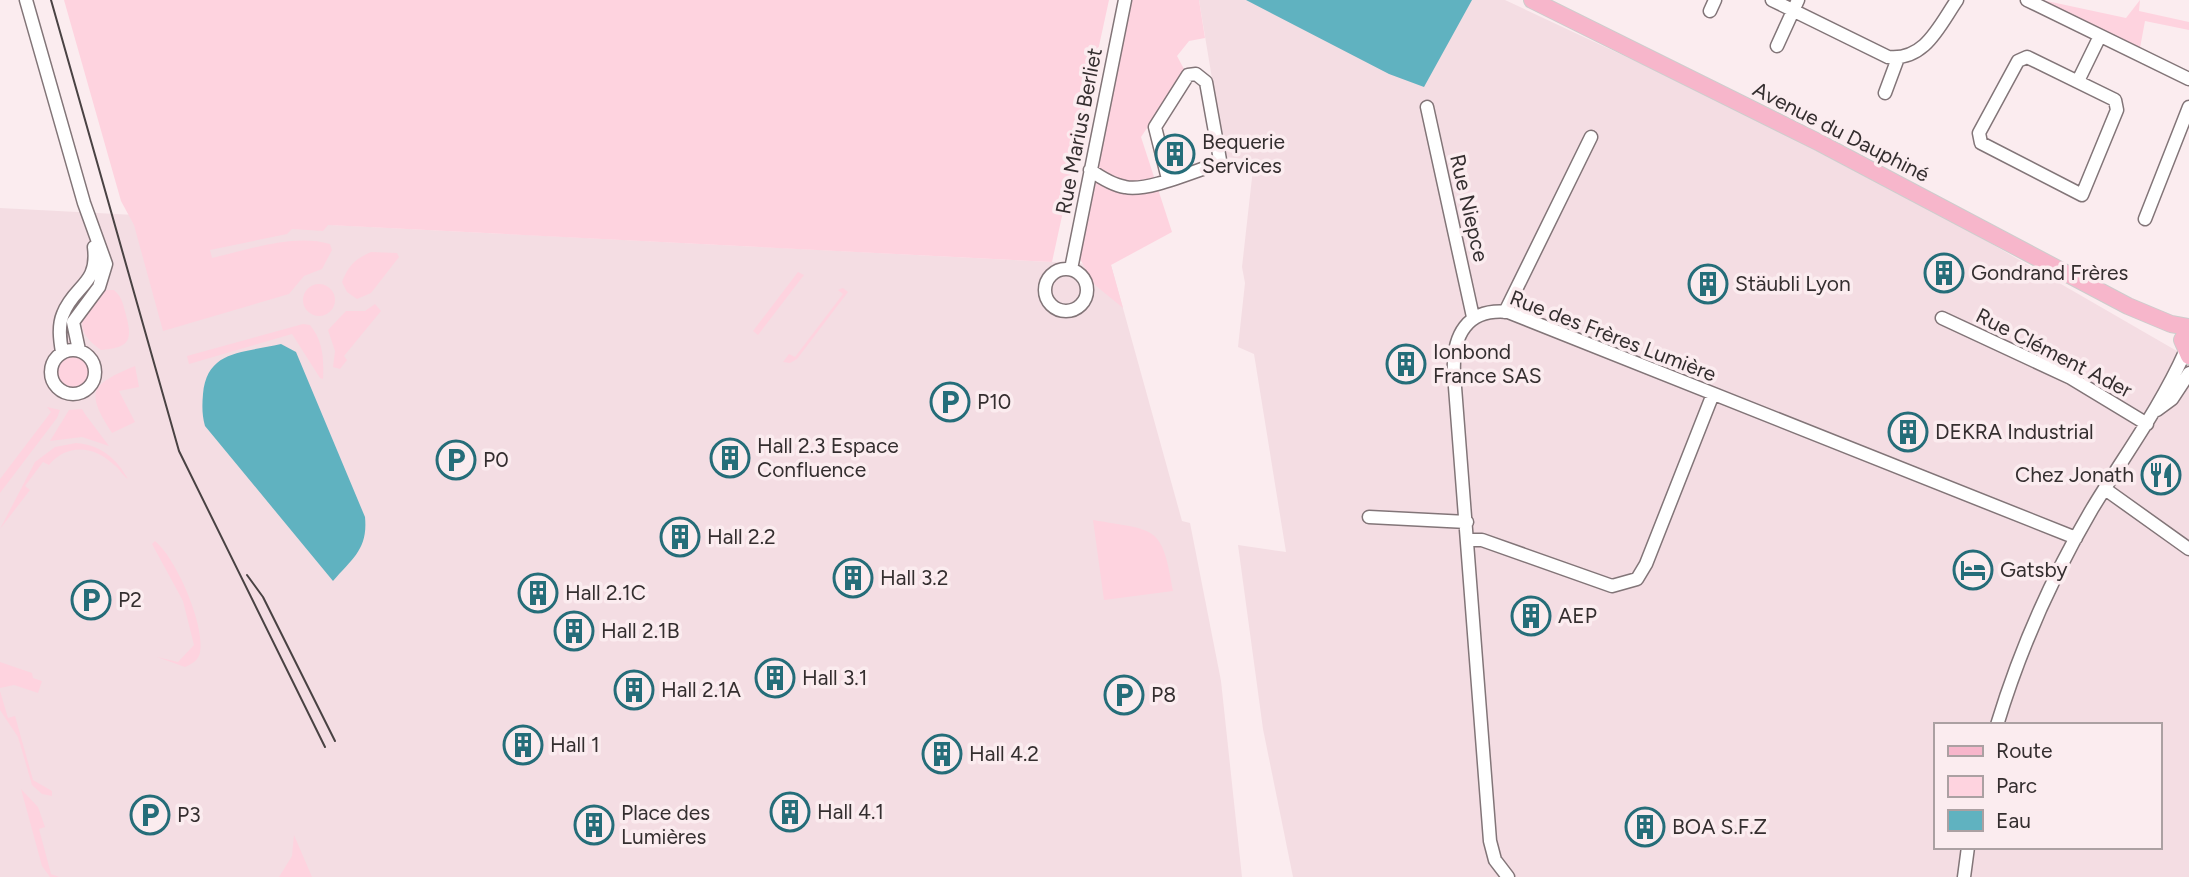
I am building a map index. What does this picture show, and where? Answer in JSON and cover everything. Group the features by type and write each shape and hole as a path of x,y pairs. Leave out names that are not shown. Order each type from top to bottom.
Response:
{"main road":[{"name":"Avenue du Dauphiné","path":"1532,0 1820,143 2128,306 2171,324 2189,327"},
{"name":"Avenue du Dauphiné","path":"2128,306 2185,351"},
{"path":"2185,351 2183,335 2189,327"}],"street":[{"path":"26,0 92,226 106,264 99,286 80,308 73,322 79,350 91,359 95,373 89,386 72,394 56,386 51,375 53,362 62,352 79,350"},
{"name":"Rue Marius Berliet","path":"1071,269 1125,0"},
{"path":"1772,0 1796,5 1861,44 1898,58 1923,49 1957,0"},
{"path":"2027,0 2189,79"},
{"path":"1777,46 1796,5"},
{"path":"2078,81 2100,36"},
{"path":"2027,57 2078,81 2115,100 2117,110 2082,195 1981,143 1979,133 2018,61 2027,57"},
{"path":"1885,93 1898,58"},
{"path":"1090,170 1125,188 1136,188 1168,179 1220,160 1206,82 1196,74 1188,75 1182,82 1155,127 1168,179"},
{"name":"Rue Niepce","path":"1427,107 1473,317"},
{"path":"2145,219 2189,107"},
{"path":"1505,312 1591,137"},
{"path":"62,352 60,334 64,312 94,272 96,260 92,226"},
{"name":"Rue des Frères Lumière","path":"1473,317 1480,313 1505,312 2076,538"},
{"path":"1473,317 1460,338 1453,363 1490,841 1496,860 1508,877"},
{"name":"Rue Clément Ader","path":"1942,318 2071,379 2147,424"},
{"path":"1998,723 2034,624 2076,538 2154,413 2185,351"},
{"path":"2154,413 2172,399 2189,373"},
{"path":"1468,540 1482,540 1612,586 1637,579 1646,564 1713,394"},
{"path":"2105,489 2189,549"},
{"path":"1369,517 1467,522"},
{"path":"1964,877 1968,849"}],"shaded area":[{"path":"1199,0 1505,0 1727,104 1971,232 2189,358 2189,877 1293,877 1263,729 1238,545 1286,552 1254,354 1238,347 1245,283 1242,267 1254,160 1225,157"},
{"path":"0,208 1111,265 1182,521 1190,523 1221,681 1242,877 0,877"}],"green space":[{"path":"64,0 1109,0 1052,262 328,225 323,231 292,229 287,234 210,250 212,258 301,240 330,244 332,250 322,269 304,276 289,294 163,331 134,225 121,201"},
{"path":"1130,0 1199,0 1205,38 1189,41 1177,56 1185,71 1141,137 1172,232 1111,265 1123,308 1095,285 1080,259"},
{"path":"2042,0 2126,18 2140,0 2139,11 2189,22 2189,30 2145,21 2140,48"},
{"path":"371,252 397,253 399,257 371,293 357,299 347,292 342,282 353,264"},
{"path":"798,272 804,275 758,335 753,331"},
{"path":"319,284 330,289 335,300 330,311 319,316 308,311 303,300 308,289"},
{"path":"843,288 848,292 797,359 790,363 783,362 789,354 795,357 843,294 838,290"},
{"path":"106,290 114,290 121,298 129,337 123,345 101,350 85,335 82,320 90,305"},
{"path":"375,304 381,311 344,356 347,360 340,369 333,367 335,351 328,330 346,311 365,311"},
{"path":"303,324 310,325 320,344 323,379 292,334 189,364 187,356"},
{"path":"73,355 85,359 89,371 85,383 73,387 61,383 57,371 61,359"},
{"path":"135,366 139,387 119,391 135,422 112,433 98,407 96,391 101,384"},
{"path":"47,407 60,410 57,418 0,493 0,479 51,412"},
{"path":"82,409 109,446 82,437 50,441 69,410"},
{"path":"76,443 107,454 128,479 97,453 80,449 63,453 49,465 43,462 25,486 30,490 0,529 35,462 55,447"},
{"path":"1093,520 1131,526 1152,534 1165,553 1173,591 1104,600"},
{"path":"155,541 180,576 198,626 199,655 185,667 157,657 178,662 194,645 183,601 152,544"},
{"path":"0,662 32,673 33,678 42,681 38,693 14,685 0,688"},
{"path":"0,691 8,718 15,716 33,780 52,791 52,796 42,794 32,785 18,737 0,710"},
{"path":"21,789 38,807 45,827 39,829 51,874 59,877 50,877 42,866"},
{"path":"294,835 312,877 279,877 292,856"}],"water":[{"path":"1246,0 1472,0 1424,87 1389,74"},
{"path":"281,344 296,352 365,517 364,537 358,552 333,581 204,422 203,394 212,368 220,361 241,352"}],"tram line":[{"path":"51,0 179,451 325,747"},
{"path":"247,575 263,597 335,741"}],"place":[{"name":"Bequerie Services","path":"1175,154"},
{"name":"Gondrand Frères","path":"1944,273"},
{"name":"Stäubli Lyon","path":"1708,284"},
{"name":"Ionbond France SAS","path":"1406,364"},
{"name":"P10","path":"950,402"},
{"name":"DEKRA Industrial","path":"1908,432"},
{"name":"Hall 2.3 Espace Confluence","path":"730,458"},
{"name":"P0","path":"456,460"},
{"name":"Chez Jonath","path":"2161,475"},
{"name":"Hall 2.2","path":"680,537"},
{"name":"Gatsby","path":"1973,570"},
{"name":"Hall 3.2","path":"853,578"},
{"name":"Hall 2.1C","path":"538,593"},
{"name":"P2","path":"91,600"},
{"name":"AEP","path":"1531,616"},
{"name":"Hall 2.1B","path":"574,631"},
{"name":"Hall 3.1","path":"775,678"},
{"name":"Hall 2.1A","path":"634,690"},
{"name":"P8","path":"1124,695"},
{"name":"Hall 1","path":"523,745"},
{"name":"Hall 4.2","path":"942,754"},
{"name":"Hall 4.1","path":"790,812"},
{"name":"P3","path":"150,815"},
{"name":"Place des Lumières","path":"594,825"},
{"name":"BOA S.F.Z","path":"1645,827"}]}
